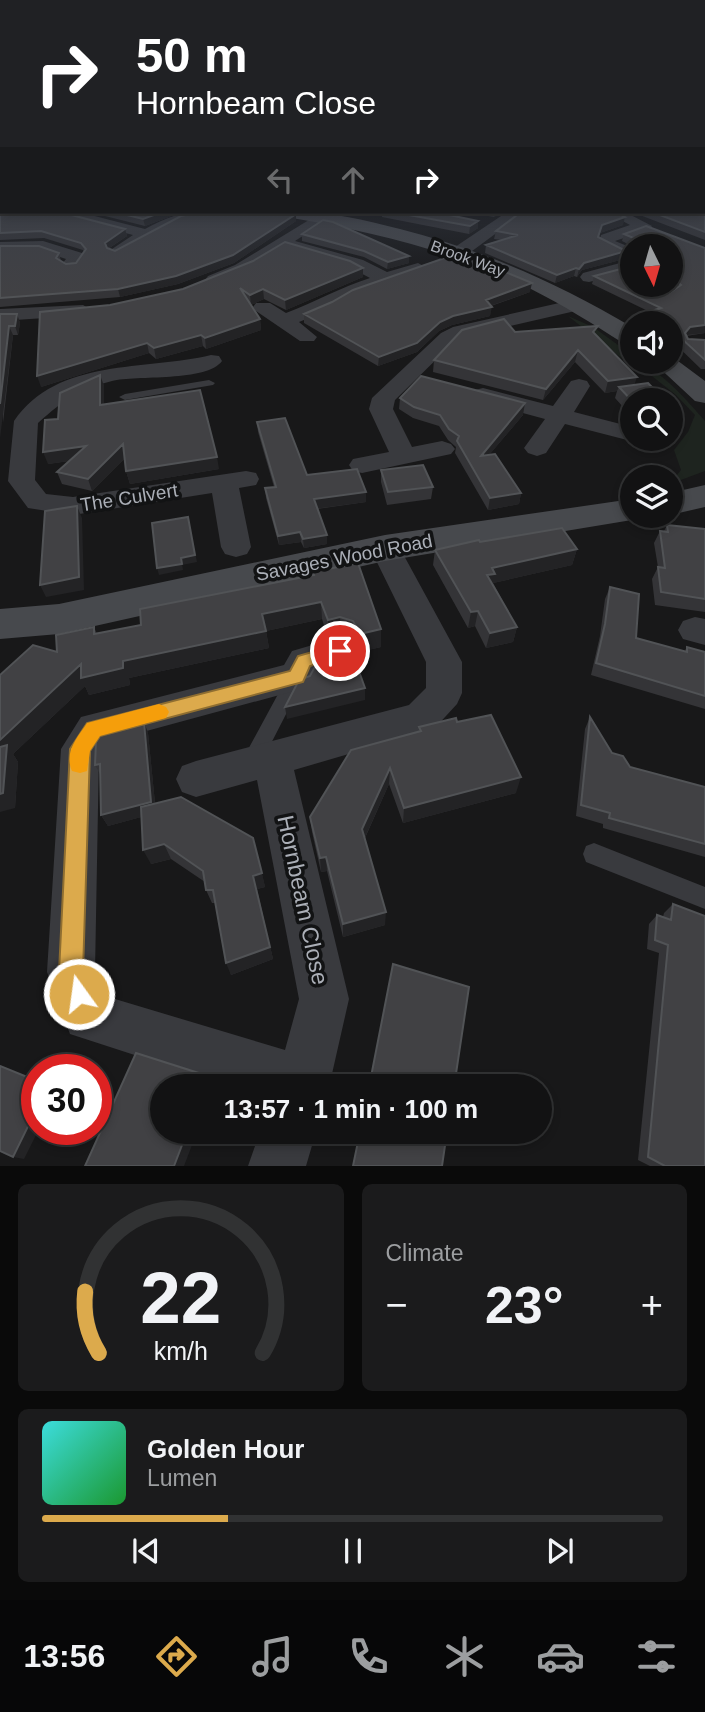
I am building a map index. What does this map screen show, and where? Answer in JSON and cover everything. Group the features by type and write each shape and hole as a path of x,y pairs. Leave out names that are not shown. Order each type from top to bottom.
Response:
{"street":[{"path":"70,214 147,234"},
{"path":"155,214 176,218"},
{"path":"117,251 176,218 193,214"},
{"name":"Brook Way","path":"304,214 386,231 458,253 537,284 620,331"},
{"path":"458,253 514,214"},
{"path":"617,214 651,229 627,234"},
{"path":"199,286 241,269 322,217"},
{"path":"474,221 499,226"},
{"path":"620,235 607,238 607,243 620,249"},
{"path":"9,242 43,246 76,257 70,265"},
{"path":"282,243 357,264 385,278"},
{"path":"284,321 324,305 345,292 418,268"},
{"path":"589,277 620,268"},
{"path":"404,456 381,409 384,398 448,337 460,331 577,305"},
{"path":"263,307 307,337"},
{"path":"0,315 105,308"},
{"path":"0,425 26,421 60,391 111,374 204,370"},
{"path":"408,374 434,381"},
{"path":"680,374 705,395"},
{"path":"537,448 579,386"},
{"path":"459,388 620,431"},
{"name":"The Culvert","path":"26,421 21,481 38,502 73,506 235,481 236,547"},
{"path":"362,465 442,449"},
{"path":"683,502 705,496"},
{"path":"683,507 705,509"},
{"name":"Savages Wood Road","path":"0,624 59,619 385,548 620,512"},
{"path":"196,779 421,718 444,693 444,662 385,548"},
{"name":"Savages Wood Road","path":"0,649 59,619"},
{"path":"233,1074 88,1016 71,972 80,749 94,729 296,677 304,661 340,651"},
{"name":"Hornbeam Close","path":"261,761 324,999 305,1074"},
{"name":"Hornbeam Close","path":"277,1166 284,1144"}],"lane":[{"path":"125,397 204,370"},
{"path":"261,761 296,677"},
{"path":"594,854 705,898"}],"shaded area":[{"path":"568,316 593,327 620,346 620,357"},
{"path":"649,374 658,374 674,388 667,388"},
{"path":"683,396 705,421 705,471 683,479 683,465 679,465 674,451 683,451 683,438 695,415 683,402"}],"building":[{"path":"0,214 68,214 125,229 105,243 107,248 115,251 181,216 190,214 296,214 233,255 176,276 118,289 0,298 0,246 39,246 59,253 56,258 66,264 76,263 86,249 81,243 41,231 0,233"},
{"path":"123,214 157,214 143,219"},
{"path":"403,214 445,214 478,221 470,226"},
{"path":"518,214 619,214 625,217 602,225 598,237 620,248 620,253 584,263 579,269 557,275 486,245 518,235 496,231"},
{"path":"657,214 705,214 705,232"},
{"path":"323,220 409,256 388,262 364,251 302,234"},
{"path":"646,226 667,234 624,234"},
{"path":"683,240 705,248 705,325 690,327 685,333 688,339 705,340 705,360 683,340 683,311 652,311 661,308 640,298 682,298"},
{"path":"285,242 350,261 363,268 285,300 263,289 250,295 240,288 260,319 205,338 201,335 154,348 147,343 37,376 40,312 110,305 183,289 253,261"},
{"path":"459,253 532,283 486,300 492,307 453,316 440,322 417,343 379,357 304,314 353,290"},
{"path":"620,269 620,288 594,276"},
{"path":"0,314 17,314 15,326 9,326 0,404"},
{"path":"504,319 515,332 598,326 593,332 620,360 620,374 634,374 637,377 608,381 578,350 546,389 434,360 462,330"},
{"path":"100,375 100,405 200,390 217,457 126,471 123,444 88,479 57,472 86,446 43,452 45,420 58,419 60,393"},
{"path":"421,376 525,403 481,456 495,454 521,493 490,498 457,441 459,436 449,429 440,415 414,407 400,398"},
{"path":"648,383 653,388 620,388"},
{"path":"285,418 307,475 357,469 366,492 314,499 327,535 303,539 300,532 278,536 265,488 276,487 257,422"},
{"path":"423,465 433,487 388,492 381,470"},
{"path":"77,506 79,577 40,585 45,511"},
{"path":"188,517 195,555 181,558 182,564 157,568 152,523"},
{"path":"683,527 705,529 705,599 661,592 658,567 665,568 660,531 668,532 667,528"},
{"path":"562,528 577,549 492,568 495,574 487,575 517,627 490,633 478,611 471,612 435,550 479,540 480,542"},
{"path":"358,563 381,629 360,634 353,621 340,617 328,620 321,602 262,614 266,631 123,661 123,668 81,678 81,664 0,740 0,675 33,645 57,652 56,635 94,627 94,634 141,625 140,609 314,575 313,572"},
{"path":"610,587 639,594 636,638 687,652 687,647 705,652 705,696 596,663"},
{"path":"352,652 365,688 285,707 299,680 310,676 318,661"},
{"path":"491,715 521,777 404,808 390,768 362,829 386,912 343,924 326,857 320,858 310,817 351,750 421,731 419,727 456,718 457,722"},
{"path":"590,717 612,753 623,756 630,767 705,787 705,844 609,818 610,813 581,805"},
{"path":"144,722 151,802 101,815 100,764 95,765 96,742 102,733"},
{"path":"7,745 3,793 0,794 0,747"},
{"path":"181,797 253,838 262,873 253,876 270,947 226,963 213,890 206,890 203,871 164,844 143,850 141,807"},
{"path":"673,904 705,916 705,1166 665,1166 648,1157 668,945 655,940 657,915 671,920"},
{"path":"393,964 469,987 456,1074 372,1074"},
{"path":"136,1053 202,1074 150,1074 150,1144 182,1144 174,1166 85,1166 94,1145 112,1145 112,1106"},
{"path":"0,1066 21,1075 21,1141 13,1157 0,1151"},
{"path":"358,1144 445,1144 442,1166 353,1166"}],"slow traffic":[{"path":"80,764 80,749 94,729 159,712"}],"route":[{"path":"79,994 71,972 80,749 94,729 296,677 304,661 340,651"}]}
